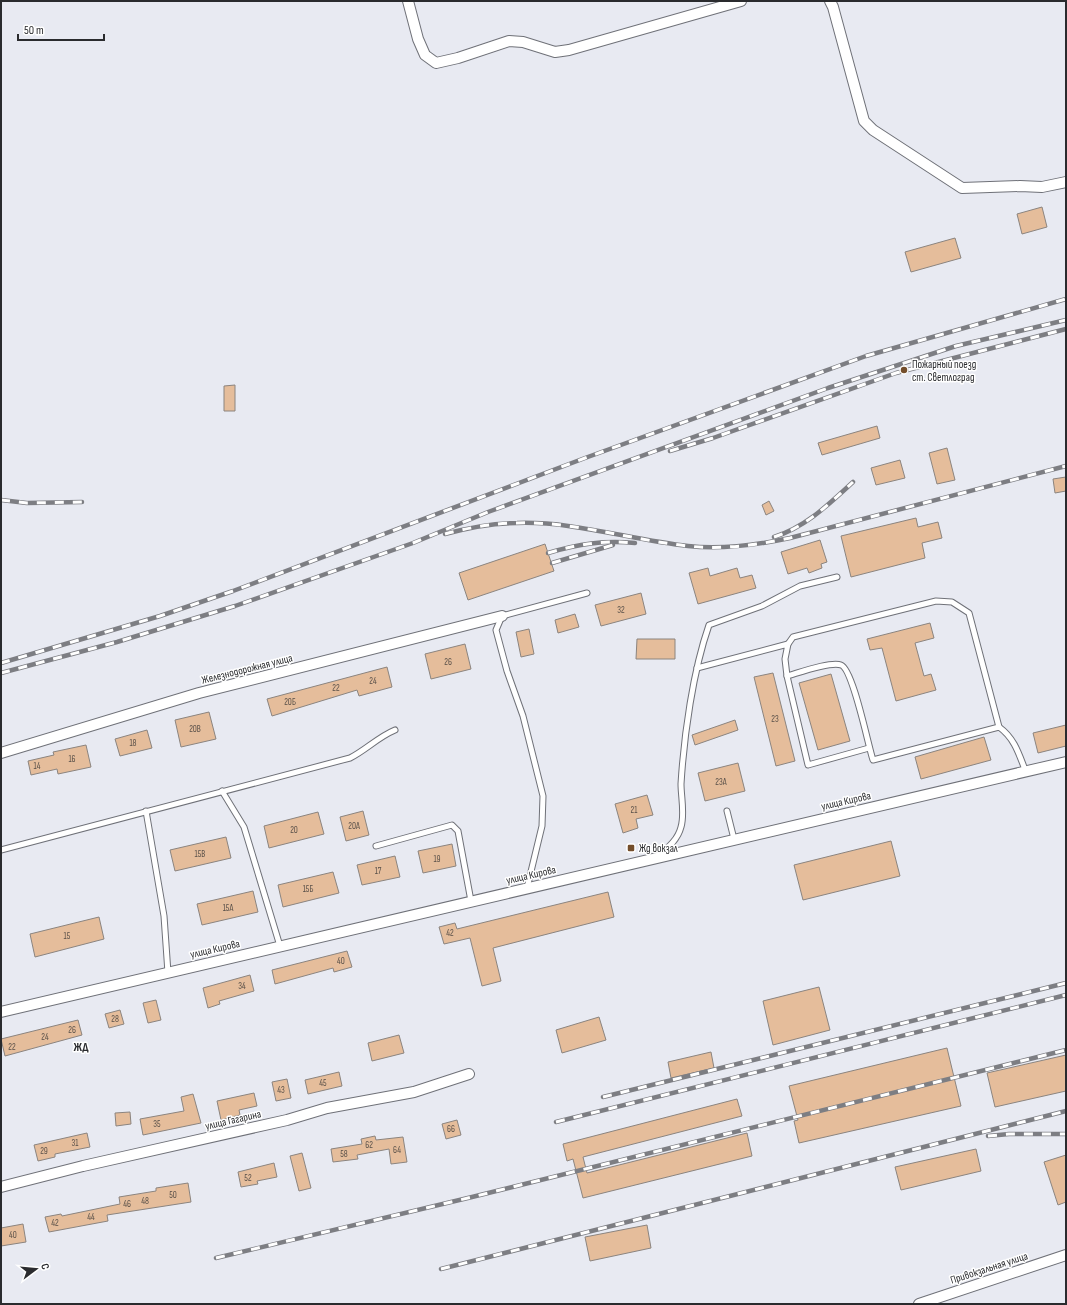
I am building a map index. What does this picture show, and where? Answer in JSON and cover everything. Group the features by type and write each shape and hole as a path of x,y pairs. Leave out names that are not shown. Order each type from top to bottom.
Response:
{"street":[{"path":"408,1 418,39 425,55 436,63 458,58 509,41 523,42 555,52 569,50 741,1"},
{"path":"830,1 833,7 864,121 874,130 962,188 1042,187 1066,182"},
{"name":"Железнодорожная улица","path":"1,753 199,694 502,616"},
{"name":"улица Кирова","path":"1,1012 1066,762"},
{"name":"улица Гагарина","path":"1,1187 83,1166 272,1124 327,1108 414,1092 469,1074"},
{"name":"Привокзальная улица","path":"919,1304 1066,1255"}],"lane":[{"path":"657,857 673,843 682,826 682,784 690,710 697,668 709,625 762,606 800,586 837,577"},
{"path":"527,888 542,826 543,796 524,716 507,671 496,630 502,616 587,594"},
{"path":"869,748 808,766 787,676 785,659 788,644 793,637 936,601 952,602 969,613 999,728 1007,733 1018,749 1024,767"},
{"path":"697,668 788,644"},
{"path":"787,676 832,664 841,664 848,669 872,760 999,728"},
{"path":"1,850 350,758 361,752 382,736 395,730"},
{"path":"222,792 244,826 280,946"},
{"path":"146,811 164,916 168,973"},
{"path":"727,811 734,839"},
{"path":"376,846 452,825 458,831 471,901"}],"building":[{"path":"1042,207 1047,227 1022,234 1017,214"},
{"path":"955,238 961,258 911,272 905,252"},
{"path":"235,385 235,411 224,411 224,386"},
{"path":"877,426 880,438 822,455 818,443"},
{"path":"947,448 955,480 937,484 929,453"},
{"path":"900,460 905,478 876,485 871,468"},
{"path":"1066,477 1066,491 1055,493 1053,479"},
{"path":"769,501 774,511 766,515 762,505"},
{"path":"916,518 918,527 938,522 942,538 922,543 925,558 851,577 841,536"},
{"path":"820,540 827,562 821,564 822,568 809,573 807,568 788,574 781,552"},
{"path":"545,544 554,571 468,600 459,573"},
{"path":"708,568 710,576 737,568 740,578 752,575 756,588 698,604 689,573"},
{"path":"641,593 646,614 601,626 595,605"},
{"path":"575,614 579,627 558,633 555,620"},
{"path":"930,623 934,638 915,643 924,676 931,674 936,690 896,701 882,648 870,650 867,639"},
{"path":"529,629 534,654 521,657 516,632"},
{"path":"637,639 675,639 675,659 636,659"},
{"path":"465,644 471,669 431,679 425,654"},
{"path":"387,667 392,687 359,696 357,690 272,716 267,699"},
{"path":"773,673 795,761 776,766 754,677"},
{"path":"831,674 850,741 818,750 799,683"},
{"path":"209,712 216,739 181,747 175,720"},
{"path":"735,720 738,730 695,745 692,735"},
{"path":"1066,725 1066,746 1038,753 1033,733"},
{"path":"147,730 152,748 120,756 115,739"},
{"path":"984,737 991,760 921,779 915,757"},
{"path":"86,745 91,767 58,774 57,769 31,775 28,761 54,755 53,752"},
{"path":"738,763 745,791 705,801 698,773"},
{"path":"647,795 653,815 636,819 638,828 623,833 615,804"},
{"path":"363,811 369,835 346,841 340,817"},
{"path":"318,812 324,834 269,848 264,826"},
{"path":"226,837 231,858 175,871 170,850"},
{"path":"891,841 900,876 803,900 794,865"},
{"path":"452,844 456,866 423,873 418,851"},
{"path":"395,856 400,877 362,885 357,865"},
{"path":"333,872 339,893 283,907 278,885"},
{"path":"253,891 258,912 202,925 197,904"},
{"path":"608,892 614,917 493,948 501,981 482,986 470,938 444,944 439,927 455,923 457,929"},
{"path":"99,917 104,939 35,957 30,934"},
{"path":"347,951 352,967 334,972 333,968 275,984 272,970"},
{"path":"250,975 254,991 219,1001 220,1004 208,1008 203,988"},
{"path":"819,987 830,1030 773,1045 763,1001"},
{"path":"156,1000 161,1020 148,1023 143,1003"},
{"path":"120,1010 124,1024 109,1028 105,1014"},
{"path":"599,1017 606,1040 562,1053 556,1030"},
{"path":"78,1020 82,1035 5,1056 1,1039"},
{"path":"399,1035 404,1053 372,1061 368,1043"},
{"path":"947,1048 961,1106 799,1143 794,1121 798,1120 789,1086"},
{"path":"711,1052 714,1068 671,1078 668,1062"},
{"path":"1066,1055 1066,1091 995,1107 987,1073"},
{"path":"339,1072 342,1086 308,1094 305,1080"},
{"path":"287,1079 291,1098 276,1101 272,1082"},
{"path":"254,1093 257,1106 239,1110 240,1115 221,1120 217,1101"},
{"path":"193,1094 201,1123 143,1135 140,1119 184,1111 181,1097"},
{"path":"737,1099 742,1116 583,1157 587,1173 747,1133 752,1156 583,1198 573,1159 567,1161 563,1144"},
{"path":"130,1112 131,1124 116,1126 115,1113"},
{"path":"457,1120 461,1135 446,1139 442,1124"},
{"path":"87,1133 90,1147 55,1154 55,1157 38,1161 34,1145"},
{"path":"375,1136 376,1140 403,1137 407,1162 391,1164 389,1149 357,1155 358,1159 333,1162 331,1149 362,1144 361,1139"},
{"path":"976,1149 981,1171 901,1190 895,1167"},
{"path":"302,1153 311,1188 299,1191 290,1156"},
{"path":"1066,1155 1066,1202 1058,1205 1044,1162"},
{"path":"274,1163 277,1177 257,1181 258,1184 241,1187 238,1172"},
{"path":"188,1183 191,1202 107,1215 108,1221 49,1232 45,1217 61,1214 62,1216 120,1204 119,1197 156,1191 156,1188"},
{"path":"23,1224 26,1242 1,1246 1,1228"},
{"path":"647,1225 651,1248 590,1261 585,1237"}],"railway":[{"path":"1,663 160,616 233,591 585,458 866,356 1066,299"},
{"path":"1,673 117,642 235,606 413,543 488,512 828,388 956,346 1066,320"},
{"path":"670,451 713,438 896,373 1066,329"},
{"path":"445,534 489,525 508,523 538,523 581,528 645,540 688,546 739,546 790,538 1066,466"},
{"path":"774,537 786,533 807,521 853,482"},
{"path":"1,500 27,503 82,502"},
{"path":"548,553 570,547 591,544 613,542 635,543"},
{"path":"552,563 613,545"},
{"path":"603,1097 1066,983"},
{"path":"556,1122 1066,995"},
{"path":"216,1258 472,1197 1066,1050"},
{"path":"441,1269 1066,1111"},
{"path":"988,1136 1009,1134 1066,1134"}],"place":[{"name":"Пожарный поезд ст. Светлоград","path":"904,370"},
{"name":"Жд вокзал","path":"631,848"}],"district":[{"name":"ЖД","path":"81,1047"}]}
